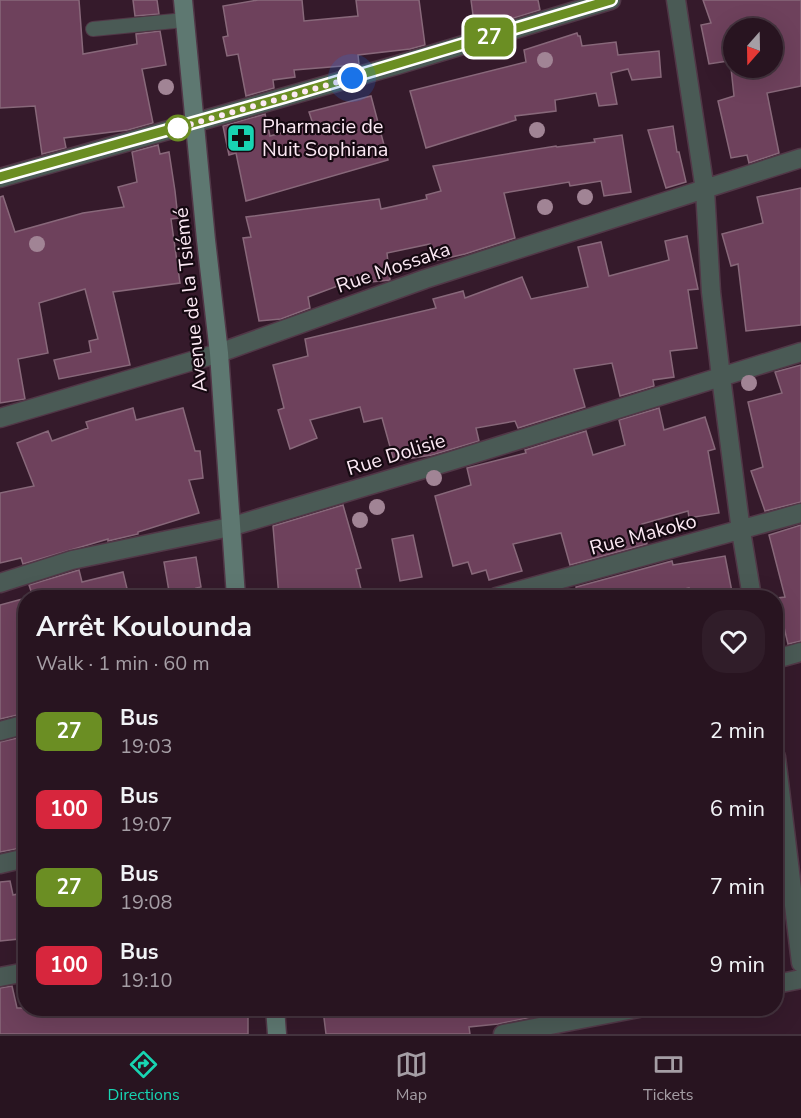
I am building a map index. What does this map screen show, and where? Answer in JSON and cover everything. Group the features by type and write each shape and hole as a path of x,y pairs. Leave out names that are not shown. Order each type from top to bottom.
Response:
{"main road":[{"name":"Avenue de la Tsiémé","path":"183,0 219,353 235,590"},
{"path":"276,1016 277,1034"}],"street":[{"path":"0,177 196,123 611,0"},
{"path":"675,0 705,190 711,292 741,531 751,590"},
{"name":"Rue Mossaka","path":"0,418 219,353 425,279 801,158"},
{"name":"Rue Dolisie","path":"0,583 72,560 230,527 801,352"},
{"name":"Rue Makoko","path":"522,590 801,513"},
{"path":"783,657 801,652"},
{"path":"0,731 18,726"},
{"path":"783,795 801,963"},
{"path":"0,864 18,860"},
{"path":"0,977 18,974"},
{"path":"783,983 801,979"},
{"path":"502,1034 597,1016"}],"lane":[{"path":"93,29 185,20"}],"building":[{"path":"0,0 79,0 83,54 137,44 136,34 160,31 166,65 142,69 153,123 128,130 64,138 66,148 42,154 35,106 0,108"},
{"path":"133,0 157,0 159,14 135,16"},
{"path":"258,0 302,0 304,21 358,16 356,0 419,0 425,45 358,55 359,64 355,65 294,70 295,77 273,80 274,88 246,96 238,54 227,56 223,37 228,36 223,6"},
{"path":"471,0 538,0 540,10 475,30"},
{"path":"703,0 801,0 801,86 767,93 779,153 749,163 747,155 731,158 718,101 734,96 732,78 783,78 783,18 723,18 723,62 709,64 701,25 711,23"},
{"path":"577,33 582,46 616,42 618,55 659,51 661,77 632,80 628,69 611,73 617,104 599,106 596,93 555,100 556,111 515,116 516,120 426,148 410,91 526,62 524,50"},
{"path":"371,96 388,160 246,201 236,153 229,155 223,126 265,114 270,136 313,124 309,112"},
{"path":"673,126 677,152 679,152 686,182 666,188 648,130"},
{"path":"622,135 631,192 604,196 601,181 570,186 569,182 504,193 515,238 434,261 430,244 387,253 390,280 351,284 351,281 308,297 310,308 281,319 259,321 243,238 251,237 246,217 379,199 381,209 427,199 426,195 441,191 433,166 595,142 594,139"},
{"path":"158,145 160,154 169,152 178,218 171,219 180,283 113,292 130,365 59,379 54,360 91,352 89,341 98,339 85,289 39,303 48,353 18,359 25,399 0,403 0,197 3,196 15,232 83,213 124,207 118,187 137,182 132,152"},
{"path":"801,188 801,325 746,331 738,264 731,266 722,234 763,223 757,197"},
{"path":"687,236 698,289 688,290 697,348 670,351 674,377 653,380 654,386 620,396 612,363 574,369 585,407 518,428 515,421 476,428 479,441 432,455 394,461 382,418 364,422 360,407 310,420 317,438 290,449 278,410 284,408 273,365 308,356 305,339 436,308 433,299 463,291 465,298 522,277 531,299 588,287 578,247 601,242 609,276 669,260 665,241"},
{"path":"801,365 801,502 765,511 751,471 763,467 748,402 782,393 775,372"},
{"path":"133,408 136,420 183,408 195,451 200,451 203,478 189,480 199,513 138,532 138,534 108,541 108,539 23,564 21,558 0,563 0,493 34,486 17,443 48,431 52,441 88,428 86,422"},
{"path":"659,408 664,430 705,417 715,449 708,451 719,513 689,518 688,511 642,524 647,544 570,565 561,533 513,544 522,571 489,580 486,570 472,574 468,562 453,566 435,496 471,485 467,468 526,453 525,450 586,431 593,455 625,445 619,420"},
{"path":"343,505 361,568 356,569 361,590 278,590 273,526"},
{"path":"801,525 801,641 788,644 783,623 783,597 785,597 769,535"},
{"path":"413,535 422,577 400,581 392,539"},
{"path":"725,556 732,590 689,590 689,588 681,590 577,590 576,587 672,561 673,565"},
{"path":"196,557 201,587 196,588 196,590 169,590 164,562"},
{"path":"79,570 82,582 123,572 127,590 31,590 29,585"},
{"path":"18,600 18,715 0,719 0,605"},
{"path":"18,738 18,849 0,852 0,742"},
{"path":"10,881 13,895 18,894 18,939 0,941 0,882"},
{"path":"12,986 18,1016 248,1016 248,1034 0,1034 0,988"},
{"path":"324,1016 533,1016 498,1024 469,1027 470,1034 326,1034"}],"bus line":[{"name":"27","path":"0,177 397,65 611,0"}],"place":[{"name":"Pharmacie de Nuit Sophiana","path":"241,138"}],"route":[{"path":"178,128 174,129 352,78"}]}
